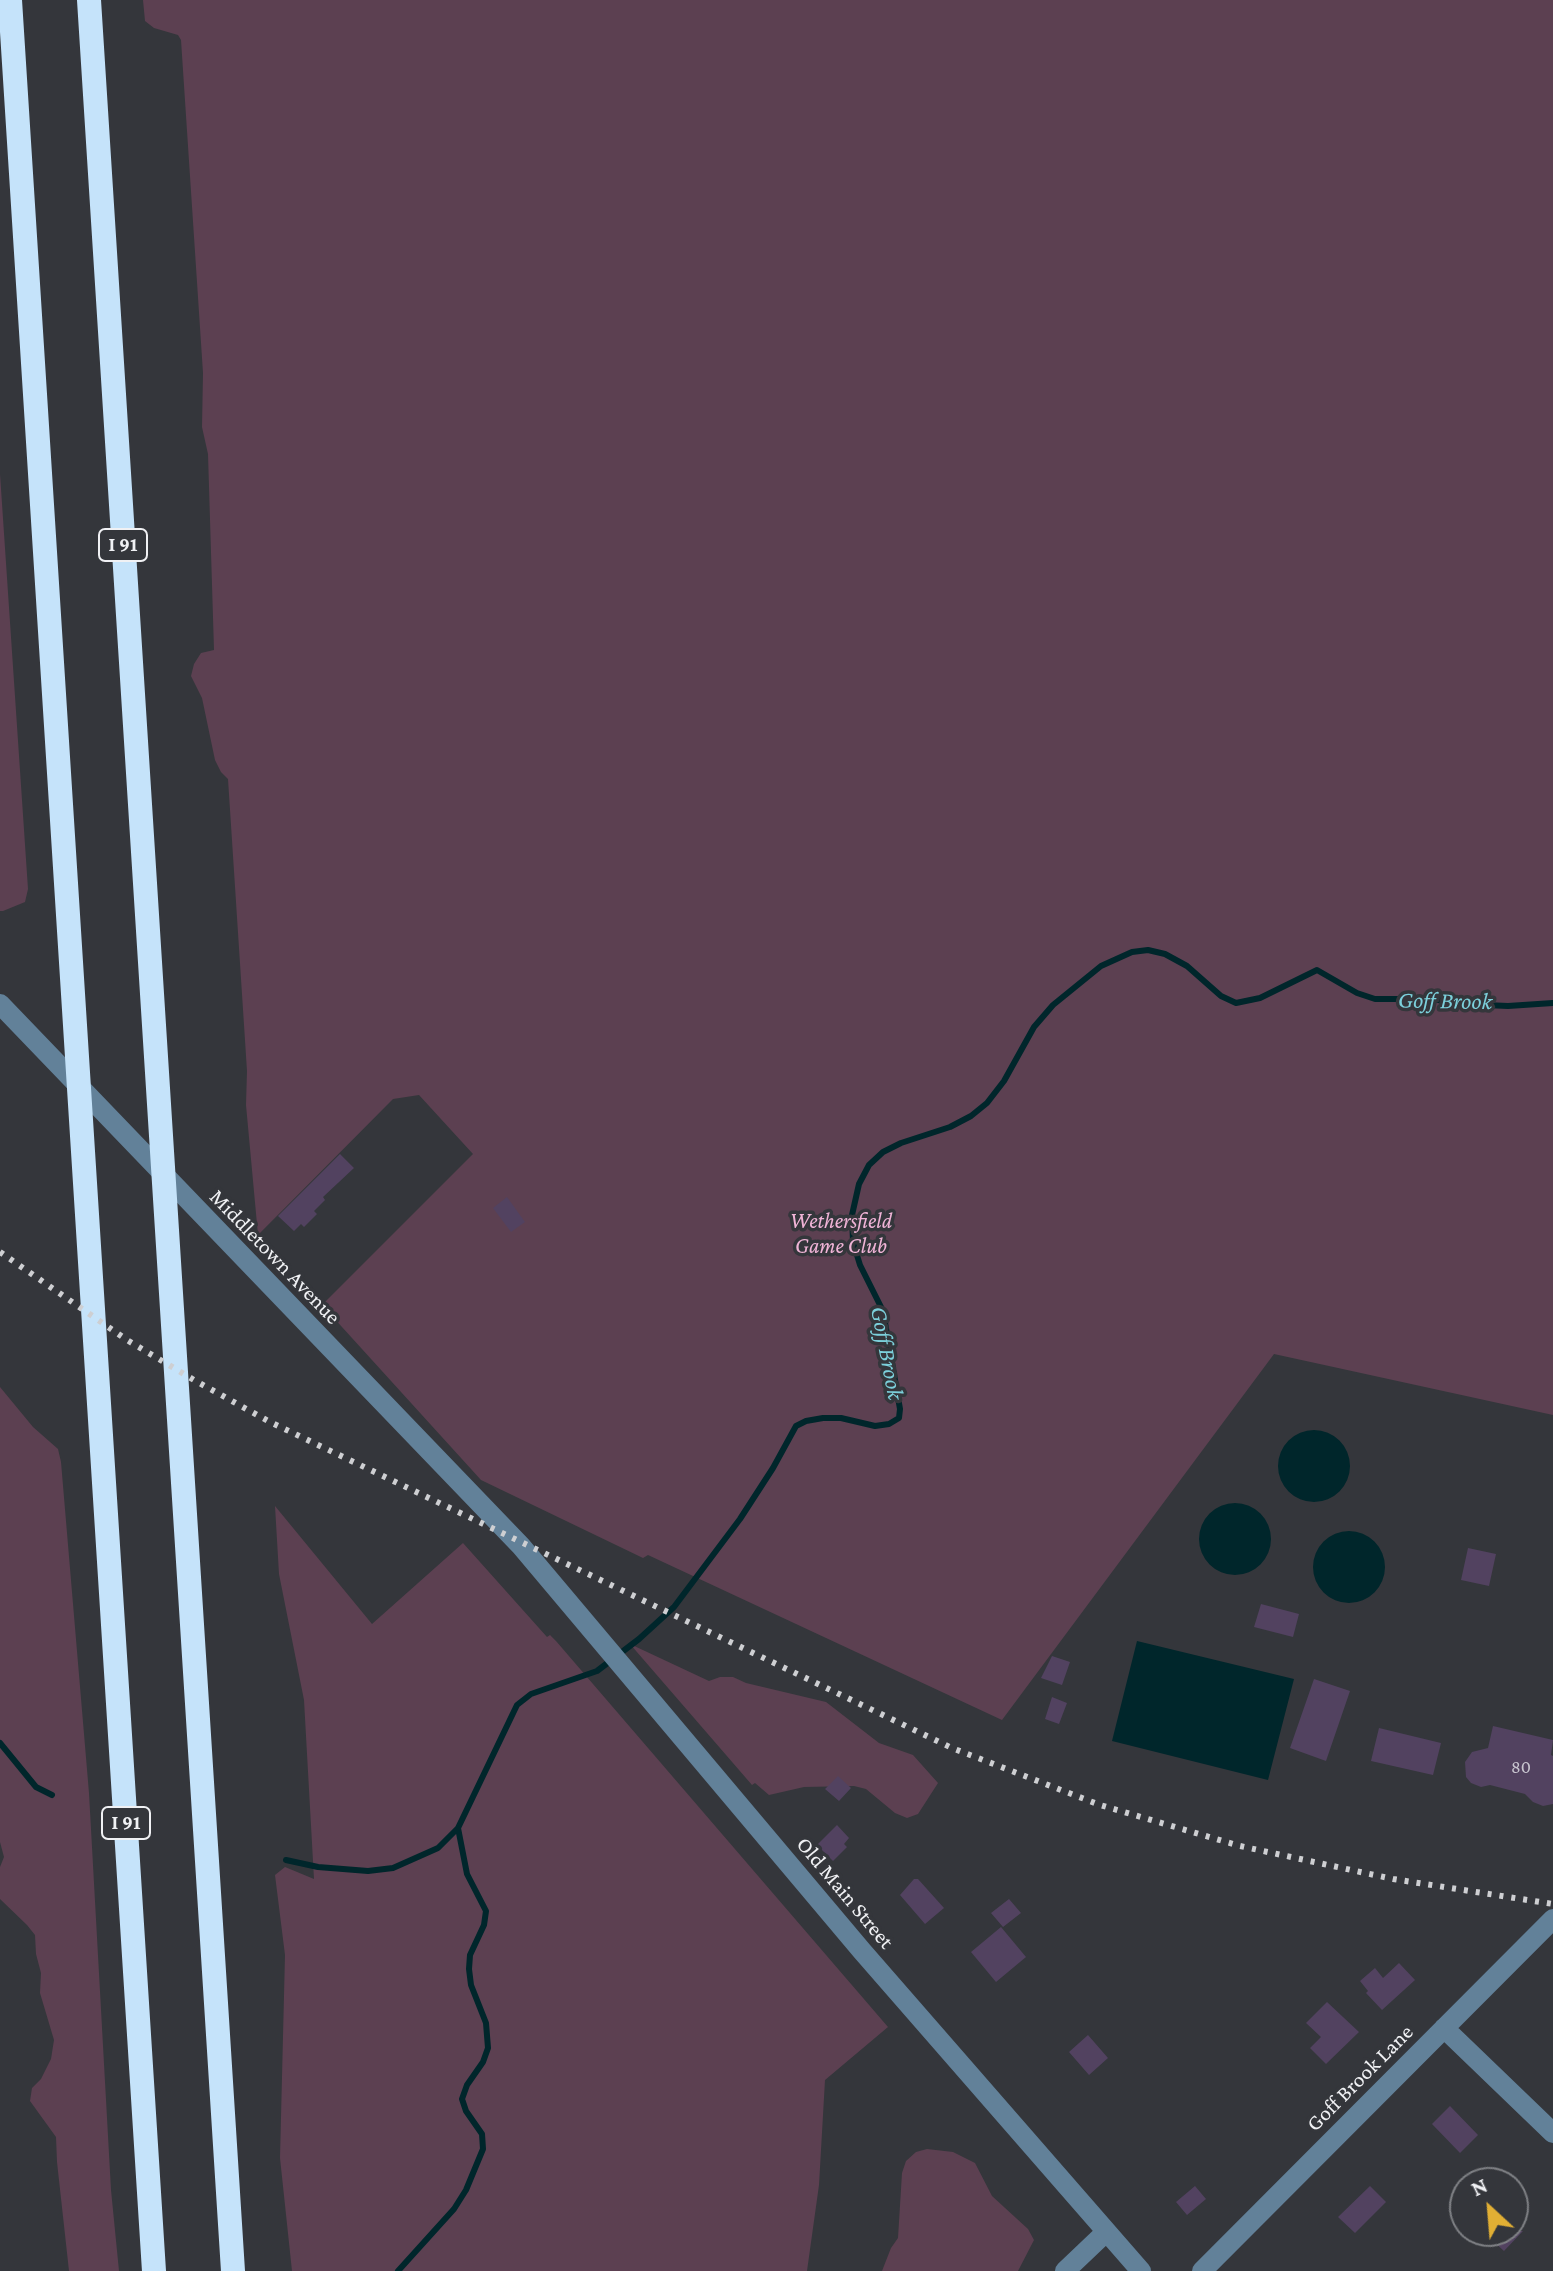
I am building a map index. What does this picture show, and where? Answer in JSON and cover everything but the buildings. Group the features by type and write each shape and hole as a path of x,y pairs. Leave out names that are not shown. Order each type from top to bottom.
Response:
{"highway":[{"name":"I 91","path":"10,0 154,2271"},
{"name":"I 91","path":"89,0 233,2271"},
{"path":"230,2219 251,2271"}],"street":[{"name":"Middletown Avenue","path":"0,1004 517,1542"},
{"name":"Old Main Street","path":"517,1542 862,1951 1141,2271"},
{"name":"Goff Brook Lane","path":"1202,2271 1553,1919"},
{"path":"1444,2028 1553,2133"},
{"path":"1065,2271 1106,2232"}],"green space":[{"name":"Wethersfield Game Club","path":"143,0 1553,0 1553,1415 1274,1354 1002,1720 648,1555 643,1558 481,1480 322,1305 473,1154 419,1095 393,1099 258,1235 246,1105 247,1071 228,779 215,760 202,698 191,676 201,653 214,650 208,454 202,427 203,373 181,40 178,35 154,28 145,21"},
{"path":"0,474 28,889 25,902 3,911 0,911"},
{"path":"0,1387 33,1427 58,1449 61,1462 89,1793 111,2190 119,2271 69,2271 56,2137 30,2101 32,2088 41,2079 51,2059 54,2040 40,1993 41,1973 35,1935 0,1899 0,1867 4,1857 0,1842"},
{"path":"275,1506 372,1624 463,1543 547,1637 550,1635 556,1641 888,2027 825,2080 819,2185 807,2271 292,2271 280,2158 285,1955 275,1875 285,1867 314,1879 304,1700 279,1574"},
{"path":"630,1644 709,1681 733,1677 746,1683 826,1702 879,1743 913,1755 938,1783 918,1814 907,1818 895,1813 866,1789 854,1786 804,1787 769,1795 755,1783 752,1785"},
{"path":"927,2149 953,2152 975,2163 992,2196 1028,2229 1034,2240 1018,2271 882,2271 898,2238 902,2173 906,2161 916,2152"}],"water":[{"path":"1314,1430 1334,1436 1344,1446 1350,1466 1344,1486 1334,1496 1314,1502 1294,1496 1284,1486 1278,1466 1284,1446 1294,1436"},
{"path":"1235,1503 1255,1509 1265,1519 1271,1539 1265,1559 1255,1569 1235,1575 1215,1569 1205,1559 1199,1539 1205,1519 1215,1509"},
{"path":"1349,1531 1369,1537 1379,1547 1385,1567 1379,1587 1369,1597 1349,1603 1329,1597 1319,1587 1313,1567 1319,1547 1329,1537"},
{"path":"1137,1641 1294,1679 1268,1780 1112,1741"}],"waterway":[{"name":"Goff Brook","path":"286,1860 318,1867 368,1871 393,1868 438,1848 458,1828 517,1705 531,1694 597,1671 674,1607 740,1519 796,1426 823,1418 841,1418 875,1426 889,1424 899,1418 883,1311 860,1265 853,1242 852,1215 859,1184 869,1165 883,1152 950,1127 987,1103 1004,1081 1034,1027 1053,1005 1101,966 1132,952 1148,950 1165,954 1187,966 1221,996 1236,1003 1260,998 1317,970 1357,993 1375,999 1432,999 1508,1006 1553,1003"},
{"name":"Goff Brook","path":"0,1743 36,1787 52,1795"},
{"path":"398,2271 454,2209 466,2190 483,2149 482,2134 466,2111 462,2099 488,2048 486,2023 471,1985 469,1969 470,1955 484,1925 486,1911 467,1874 458,1828"}],"railway":[{"path":"0,1252 127,1340 270,1422 952,1748 1100,1805 1240,1846 1393,1879 1553,1904"}]}
